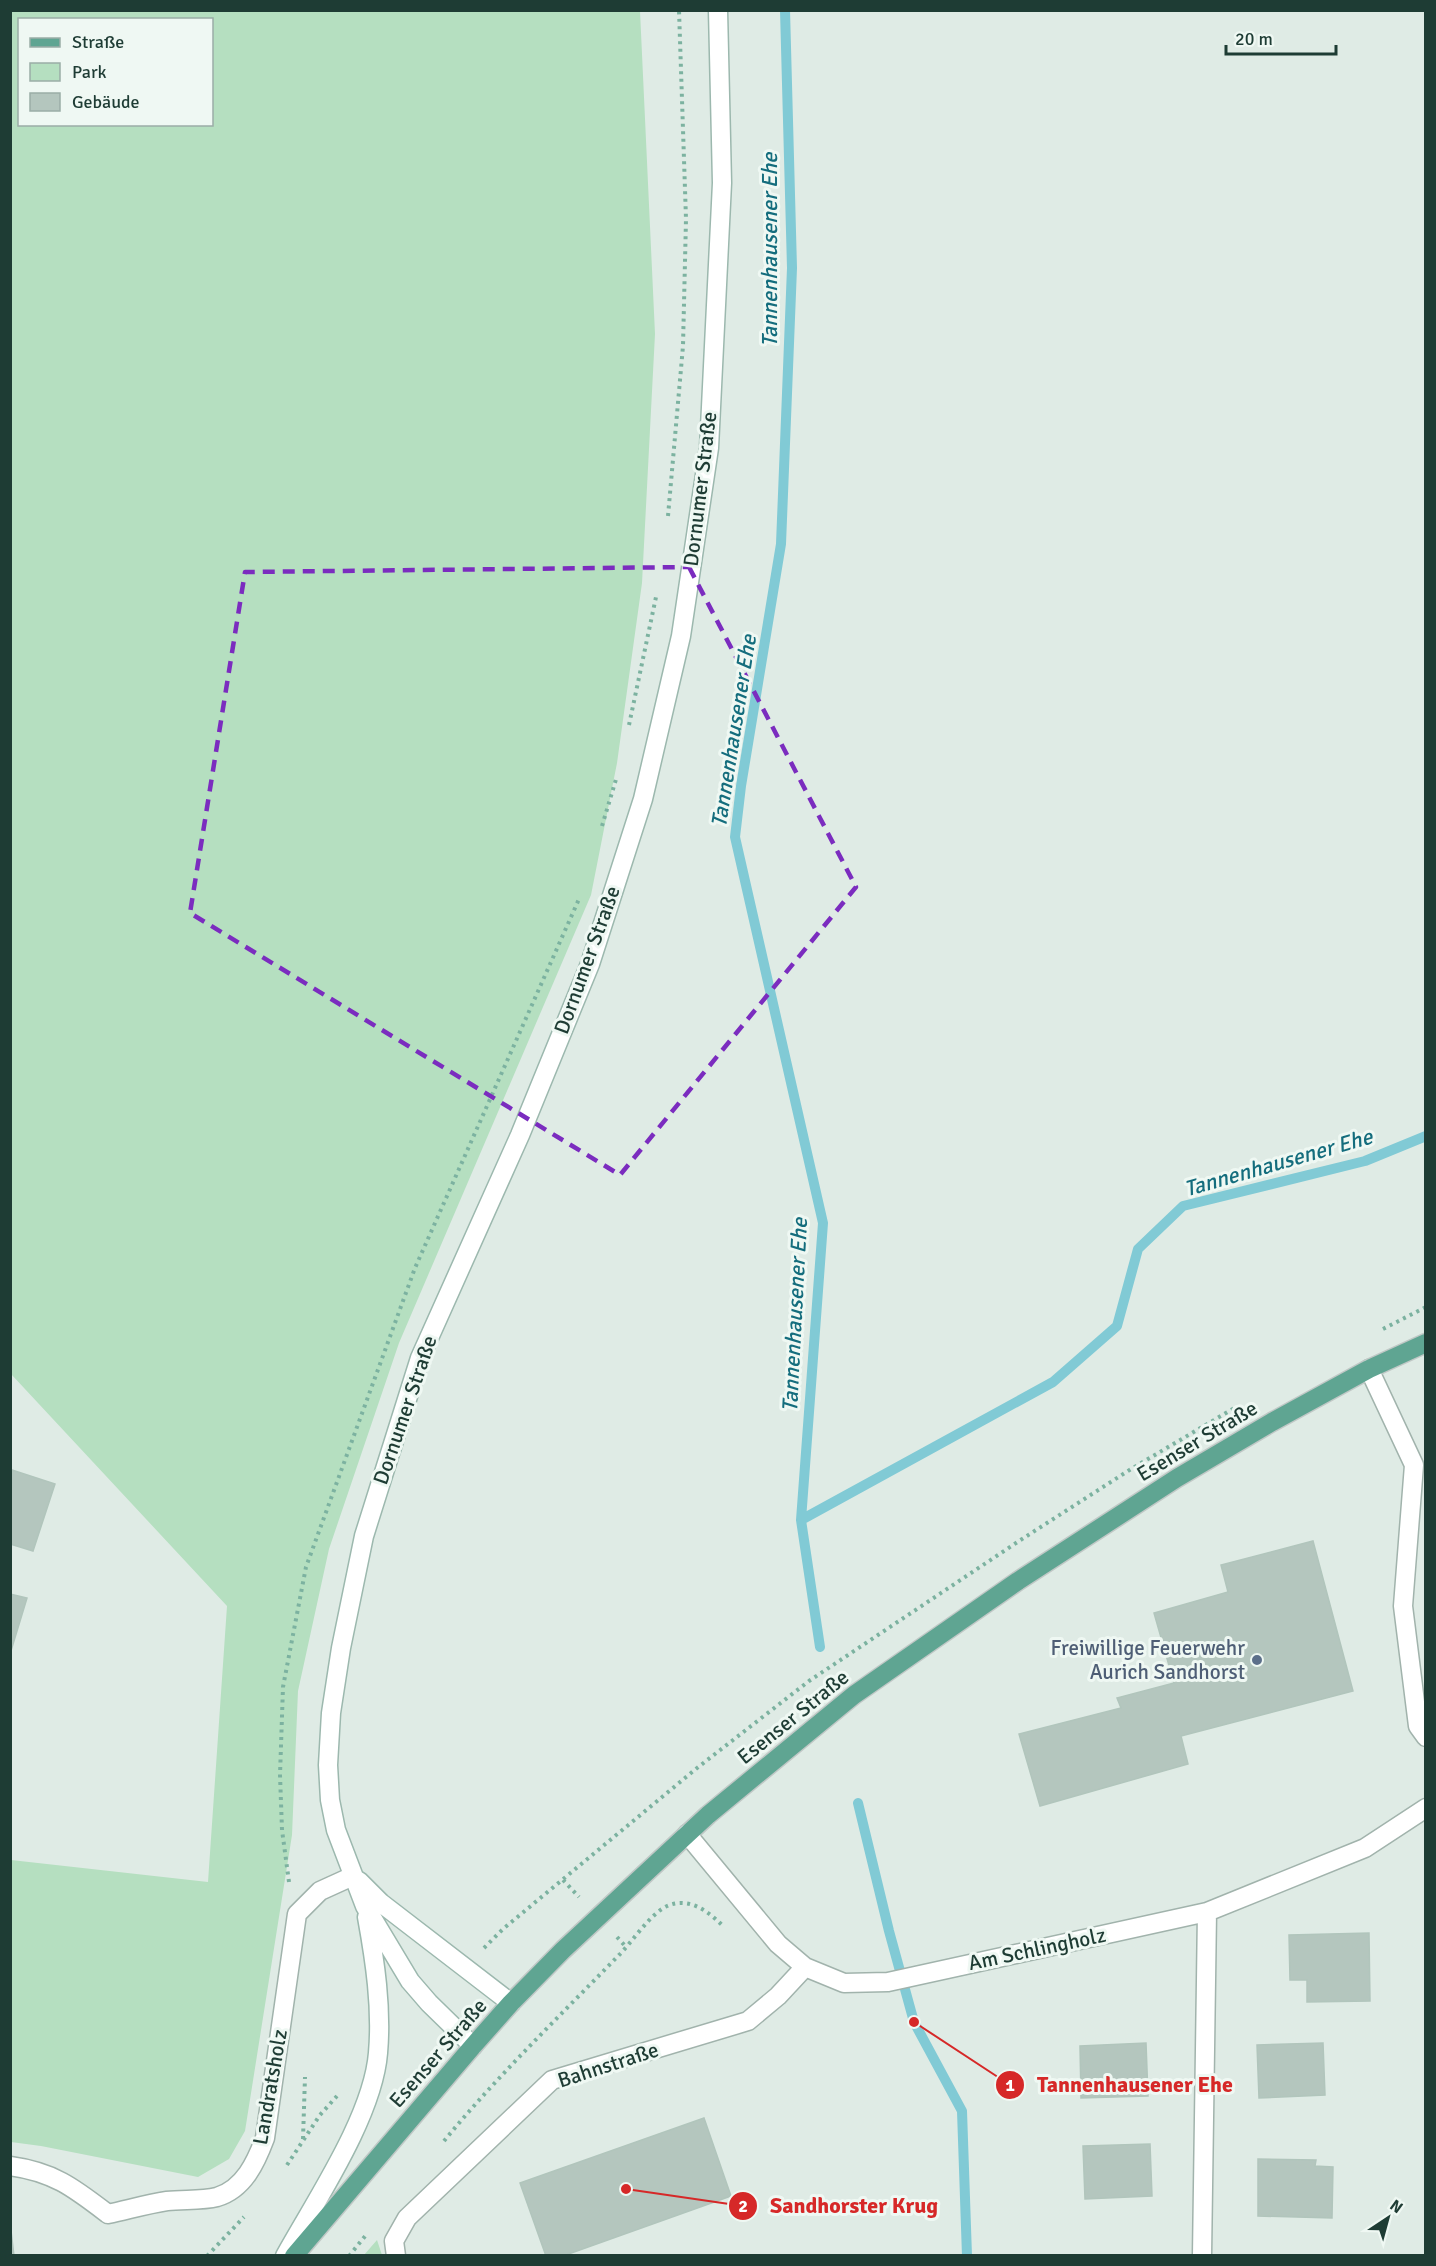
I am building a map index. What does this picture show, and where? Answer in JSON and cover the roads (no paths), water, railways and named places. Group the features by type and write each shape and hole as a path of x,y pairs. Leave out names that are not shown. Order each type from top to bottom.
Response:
{"main road":[{"name":"Dornumer Straße","path":"473,2046 429,2004 411,1981 365,1906 336,1830 330,1800 328,1766 332,1713 339,1659 363,1536 420,1358 520,1135 590,964 643,799 681,636 709,448 722,183 718,10"},
{"name":"Esenser Straße","path":"294,2256 473,2046 563,1950 687,1834 854,1695 1018,1581 1177,1478 1369,1369 1425,1343"},
{"path":"1369,1369 1414,1465 1403,1606 1418,1726 1425,1737"},
{"name":"Am Schlingholz","path":"687,1834 778,1944 805,1966 844,1983 888,1982 1207,1912 1365,1848 1425,1808"},
{"name":"Dornumer Straße","path":"353,1876 381,1903 511,2003"},
{"name":"Landratsholz","path":"10,2166 30,2169 69,2184 108,2214 165,2202 217,2197 232,2190 245,2178 257,2159 265,2138 297,1914 320,1891 353,1876"},
{"path":"285,2256 347,2146 369,2094 378,2054 378,2003 374,1957 365,1906"},
{"path":"1202,2256 1207,1912"},
{"name":"Bahnstraße","path":"396,2256 394,2241 407,2218 552,2080 748,2021 778,1996 805,1966"}],"waterway":[{"name":"Tannenhausener Ehe","path":"785,10 792,268 781,544 741,786 735,837 823,1223 801,1520 820,1647"},
{"name":"Tannenhausener Ehe","path":"801,1520 1053,1382 1117,1326 1138,1249 1183,1206 1365,1161 1426,1136"},
{"name":"Tannenhausener Ehe","path":"858,1803 914,2022 962,2111 967,2256"}],"place":[{"name":"Freiwillige Feuerwehr Aurich Sandhorst","path":"1257,1660"},
{"name":"Tannenhausener Ehe","path":"914,2022"},
{"name":"Sandhorster Krug","path":"626,2189"}]}
